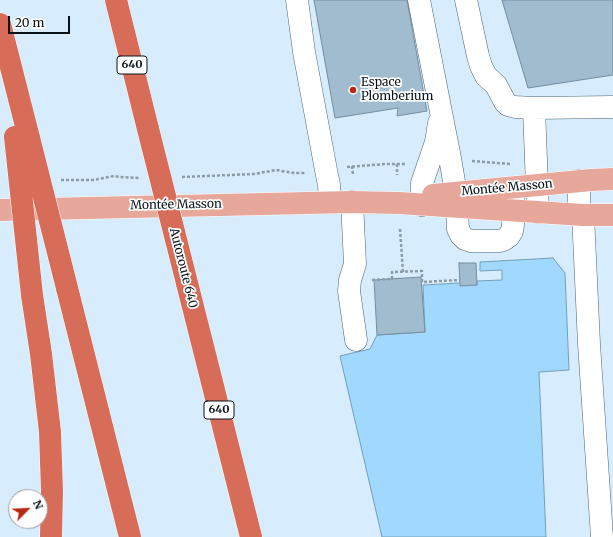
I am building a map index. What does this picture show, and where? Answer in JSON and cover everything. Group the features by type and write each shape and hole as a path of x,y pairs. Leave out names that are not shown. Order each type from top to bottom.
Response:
{"highway":[{"name":"Autoroute 640","path":"116,0 251,537"},
{"path":"0,24 6,46 22,138 32,295 50,432 52,491 51,537"},
{"path":"22,138 67,288 130,537"}],"main road":[{"name":"Montée Masson","path":"456,200 513,187 613,179"},
{"name":"Montée Masson","path":"0,210 456,200 514,211 583,215 613,215"}],"lane":[{"path":"297,0 304,52 329,185 330,202"},
{"path":"419,0 450,158 456,200 458,229 461,235 465,239 471,241 500,241 506,239 512,231 514,211 513,187"},
{"path":"466,0 481,66 486,76 496,85 508,105 534,108 613,107"},
{"path":"422,200 422,183 439,125 440,107"},
{"path":"534,108 538,212"},
{"path":"579,181 579,204 583,215 589,344 602,537"},
{"path":"352,202 355,264 350,280 349,291 356,340"}],"path":[{"name":"Montée Masson","path":"469,161 517,165"},
{"path":"397,164 397,175"},
{"path":"345,167 411,164"},
{"path":"352,166 353,175"},
{"path":"400,229 403,272"},
{"path":"374,280 392,279 392,272 422,271 422,282 460,280"}],"water":[{"path":"553,258 565,273 569,370 539,372 546,537 382,537 340,356 370,349 377,335 425,332 423,285 460,283 477,285 477,281 502,280 502,270 480,271 480,262"}],"building":[{"path":"314,0 407,0 427,111 397,116 398,108 335,118"},
{"path":"502,0 613,0 613,75 528,88"},
{"path":"459,263 476,263 477,285 460,286"},
{"path":"421,277 425,332 377,335 374,280"}],"place":[{"name":"Espace Plomberium","path":"353,90"}]}
